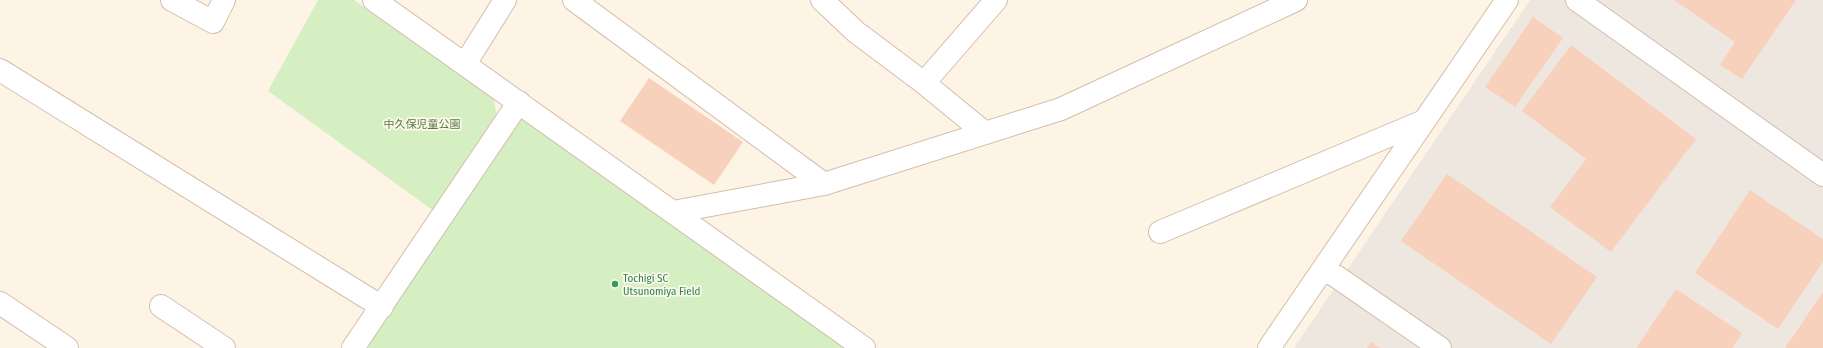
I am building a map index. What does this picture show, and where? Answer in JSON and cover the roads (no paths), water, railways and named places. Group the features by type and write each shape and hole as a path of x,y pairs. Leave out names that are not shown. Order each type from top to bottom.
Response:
{"street":[{"path":"172,0 213,22 224,0"},
{"path":"374,0 864,348"},
{"path":"465,64 505,0"},
{"path":"574,0 824,184"},
{"path":"822,0 856,32 924,83 985,133"},
{"path":"924,83 996,0"},
{"path":"673,212 824,184 1061,109 1296,0"},
{"path":"1269,348 1507,0"},
{"path":"1577,0 1823,175"},
{"path":"0,70 382,307"},
{"path":"353,348 519,102"},
{"path":"1160,232 1424,121"},
{"path":"1324,268 1440,348"},
{"path":"0,303 67,348"},
{"path":"161,306 224,348"}],"place":[{"name":"Tochigi SC Utsunomiya Field","path":"615,284"}],"park label":[{"name":"中久保児童公園","path":"422,124"}]}
